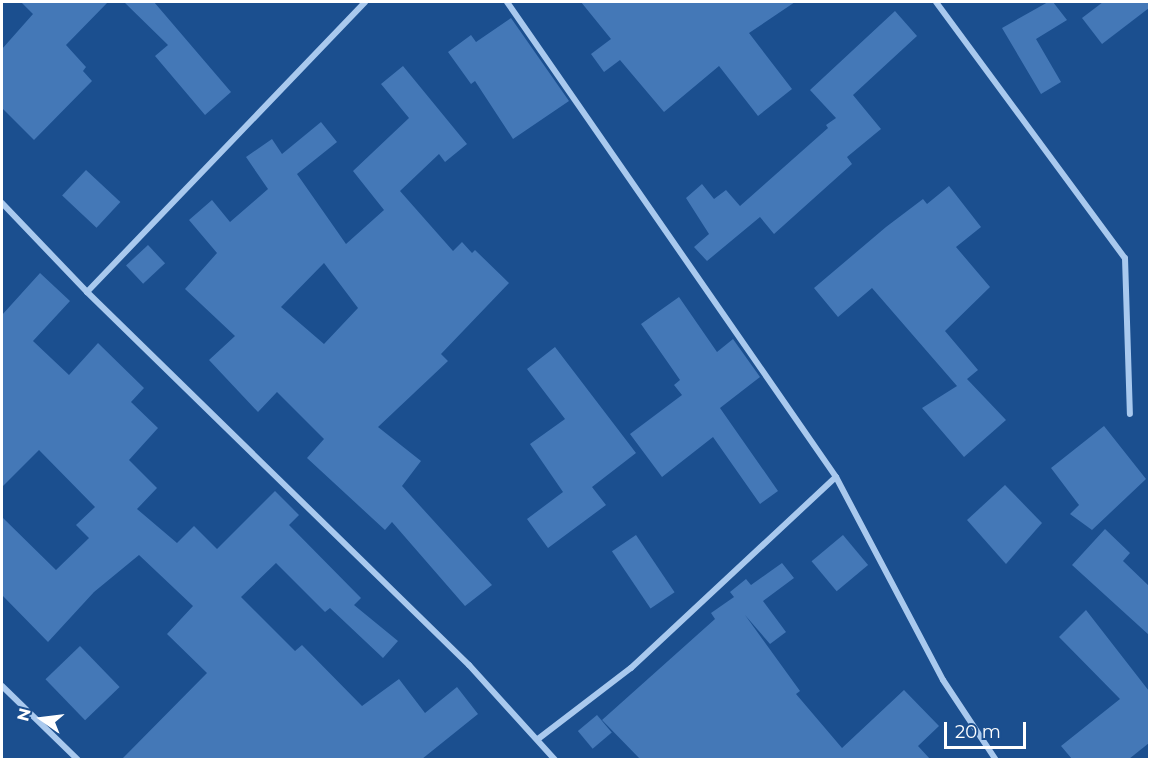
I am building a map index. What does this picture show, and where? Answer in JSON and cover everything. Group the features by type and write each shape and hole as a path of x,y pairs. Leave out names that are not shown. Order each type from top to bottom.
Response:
{"street":[{"path":"87,292 365,2"},
{"path":"507,2 836,477 943,680 996,759"},
{"path":"936,2 1125,258 1130,414"},
{"path":"2,203 87,292 436,632 555,759"},
{"path":"538,739 632,668 836,477"},
{"path":"2,686 78,759"}],"building":[{"path":"21,2 108,2 66,45 86,67 83,71 92,81 34,140 2,108 2,49 33,14"},
{"path":"124,2 154,2 231,92 205,115 155,56 168,45"},
{"path":"581,2 795,2 749,33 792,89 758,116 719,66 664,112 620,60 604,72 591,54 611,39"},
{"path":"1048,2 1053,2 1067,20 1036,39 1061,82 1041,94 1002,28"},
{"path":"1103,2 1149,2 1149,8 1102,44 1082,18"},
{"path":"895,11 917,36 853,95 881,129 847,157 852,164 774,234 760,217 707,261 694,247 709,234 686,198 702,184 714,199 726,190 740,206 828,128 826,125 836,118 810,90"},
{"path":"511,18 569,101 513,139 475,81 471,84 448,52 471,35 476,42"},
{"path":"403,66 467,144 445,162 439,154 400,191 453,251 462,242 472,253 475,250 509,283 441,354 448,361 378,427 421,461 402,486 492,585 465,606 392,522 385,530 307,458 324,439 277,392 258,412 209,360 235,336 185,289 217,253 189,220 212,200 230,222 268,189 246,157 272,139 282,154 321,122 337,142 297,174 346,244 384,210 353,171 409,118 381,84","holes":["324,263 358,308 324,344 281,307"]},
{"path":"86,170 120,202 97,228 62,196"},
{"path":"949,186 981,227 956,247 990,287 945,331 978,370 967,379 1006,420 964,457 922,408 957,386 872,288 838,317 814,288 923,199 927,204"},
{"path":"148,245 165,263 143,284 126,265"},
{"path":"40,273 70,301 33,341 69,375 98,343 144,388 131,402 158,428 129,460 157,488 137,509 177,543 194,526 217,549 275,491 299,515 289,525 361,598 354,605 398,641 383,658 330,608 325,612 276,563 241,597 295,651 302,645 362,706 399,679 425,713 457,687 478,714 422,759 122,759 207,673 167,634 193,606 139,555 94,592 48,642 2,595 2,517 56,570 89,538 76,525 95,507 39,450 2,487 2,315"},
{"path":"679,297 717,352 733,339 760,377 720,408 778,491 760,504 713,437 662,477 630,434 682,395 674,385 680,380 641,324"},
{"path":"555,347 636,453 592,487 606,505 548,548 527,519 563,492 530,444 565,419 527,369"},
{"path":"1104,426 1146,479 1092,530 1070,514 1079,505 1051,468"},
{"path":"1005,485 1042,523 1006,564 967,520"},
{"path":"1105,529 1130,553 1123,561 1149,586 1149,635 1072,565"},
{"path":"636,535 675,592 651,608 612,551"},
{"path":"843,535 868,565 837,591 812,561"},
{"path":"782,563 794,578 763,601 786,632 770,644 745,615 800,691 796,694 842,748 904,690 939,726 918,746 930,759 640,759 602,720 715,619 711,613 734,597 730,592 746,579 751,585"},
{"path":"1086,610 1149,691 1149,743 1129,759 1072,759 1061,746 1120,699 1059,637"},
{"path":"80,646 120,687 85,720 45,679"},
{"path":"597,715 612,733 593,749 578,731"}]}
